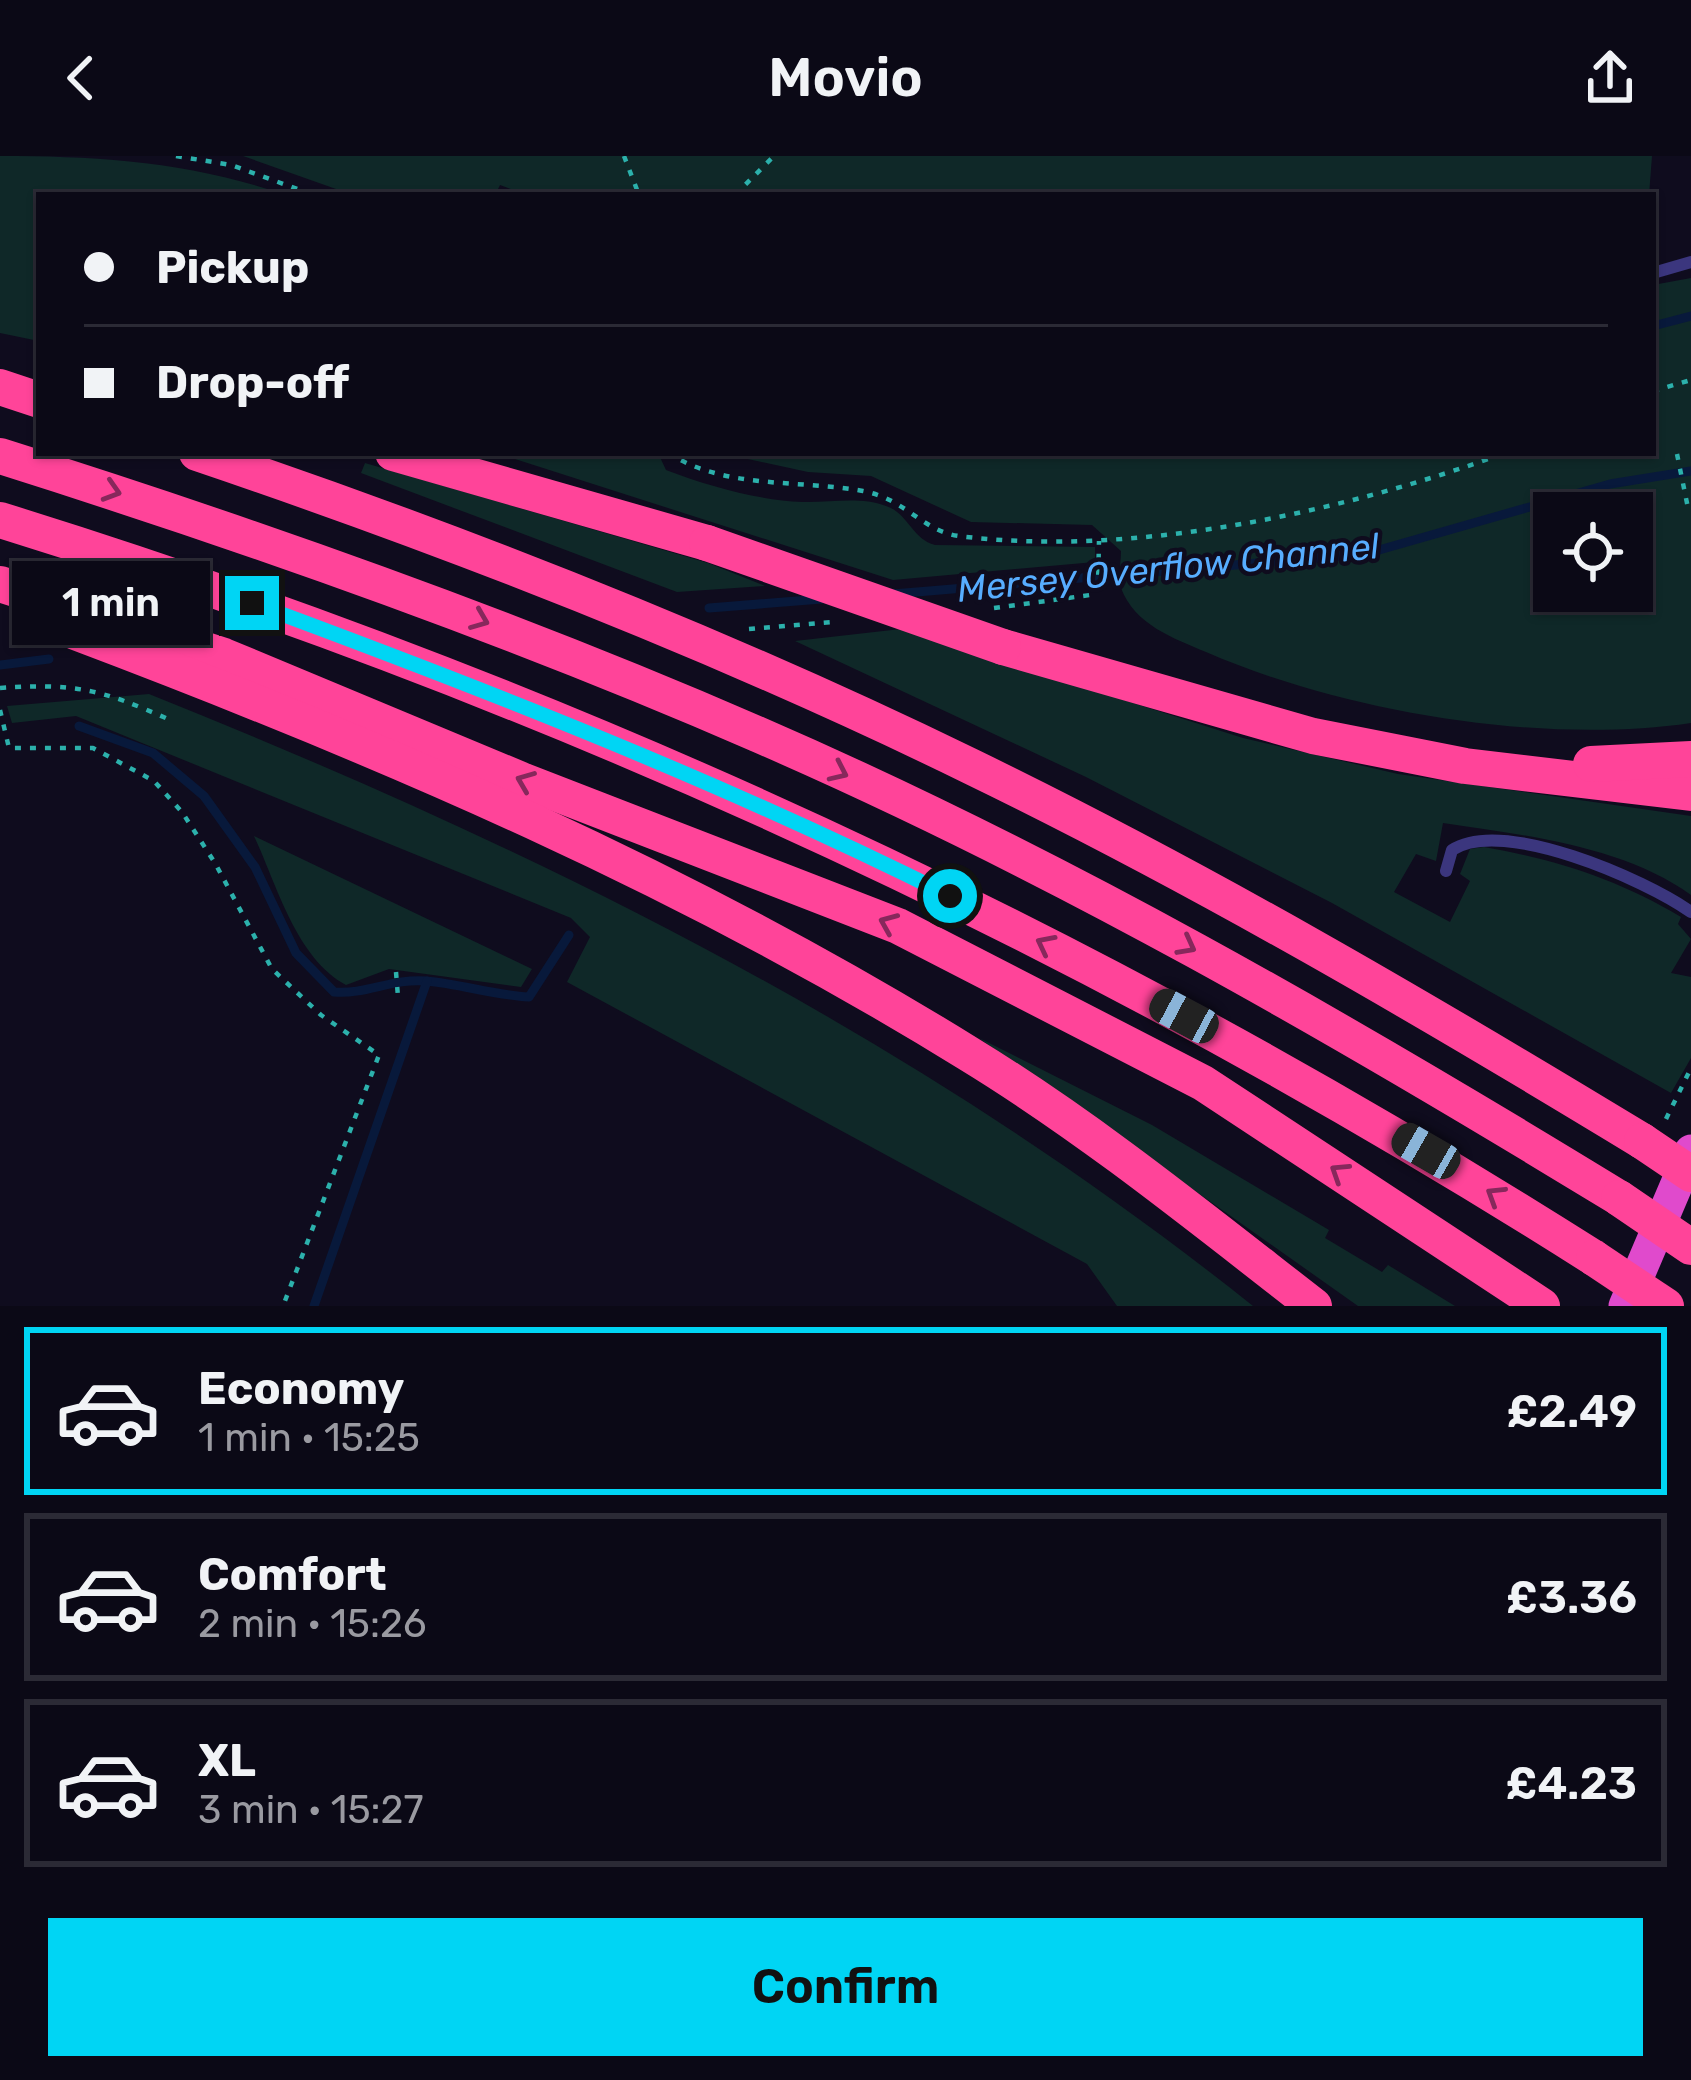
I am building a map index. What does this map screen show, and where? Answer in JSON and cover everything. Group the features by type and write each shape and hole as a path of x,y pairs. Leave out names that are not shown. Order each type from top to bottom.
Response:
{"highway":[{"path":"0,372 36,379"},
{"path":"0,386 36,399"},
{"path":"0,456 383,581 761,736 1073,886 1262,986 1618,1198 1691,1247"},
{"path":"205,456 552,582 970,766 1213,890 1691,1174"},
{"path":"403,456 707,543 1003,647 1170,699 1313,736 1465,766 1691,793"},
{"path":"0,520 171,573 354,640 738,795 1223,1036 1426,1151 1666,1306"},
{"path":"0,584 224,656 524,781 898,926 1203,1083 1542,1306"},
{"path":"0,605 252,698 470,790 655,877 972,1055 1078,1127 1314,1306"},
{"path":"1313,736 1580,764 1691,759"},
{"path":"1625,1306 1691,1151"}],"lane":[{"path":"1656,272 1691,262"},
{"path":"1446,871 1452,850 1468,840 1493,838 1597,865 1661,892 1691,912"}],"path":[{"path":"176,156 230,165 306,192"},
{"path":"624,156 639,192"},
{"path":"738,192 774,156"},
{"path":"1656,391 1691,380"},
{"path":"1677,454 1688,508"},
{"path":"674,456 694,466 771,486 840,487 902,501 935,531 1099,541 1310,514 1495,456"},
{"path":"1081,601 1097,585 1099,541"},
{"path":"0,688 68,684 111,694 168,719"},
{"path":"0,710 9,748 93,748 154,781 182,812 215,863 272,969 322,1015 379,1055 283,1306"},
{"path":"396,972 398,997"}],"green space":[{"path":"0,156 144,163 275,192 36,192 36,337 0,333"},
{"path":"243,156 1652,156 1649,192 519,192 500,185 496,192 345,192"},
{"path":"1691,278 1691,723 1633,729 1508,726 1381,707 1319,692 1206,652 1145,621 1121,588 1121,551 1092,525 971,522 871,476 808,472 734,456 1656,456 1656,284"},
{"path":"505,456 659,456 666,470 733,491 785,501 886,506 935,545 1095,547 1095,562 893,580"},
{"path":"365,463 708,563 765,586 677,592 361,473"},
{"path":"901,629 1243,738 1398,774 1691,816 1691,895 1664,878 1604,854 1443,823 1436,861 1416,854 1394,892 1450,922 1470,881 1460,874 1470,849 1484,847 1586,873 1681,917 1678,924 1691,939 1671,973 1691,977 1691,1058 1671,1093 1332,903 1086,777 795,641"},
{"path":"149,694 442,819 724,959 994,1119 1125,1209 1253,1306 1117,1306 1087,1264 567,982 590,937 571,918 76,716 12,723 7,706"},
{"path":"254,836 532,969 521,987 389,969 346,985 329,973 301,939"},
{"path":"979,1038 1152,1125 1329,1230 1325,1238 1382,1272 1388,1265 1455,1306 1358,1306"}],"waterway":[{"path":"1656,325 1691,316"},
{"name":"Mersey Overflow Channel","path":"893,594 1365,554 1610,484 1691,471"},
{"name":"Mersey Overflow Channel","path":"709,608 822,599"},
{"name":"Mersey Overflow Channel","path":"0,665 49,659"},
{"path":"79,726 153,753 204,796 255,867 296,953 334,992 426,981 529,997 569,935"},
{"path":"314,1306 427,981"}],"route":[{"path":"252,603 576,726 738,795 950,896"}]}
